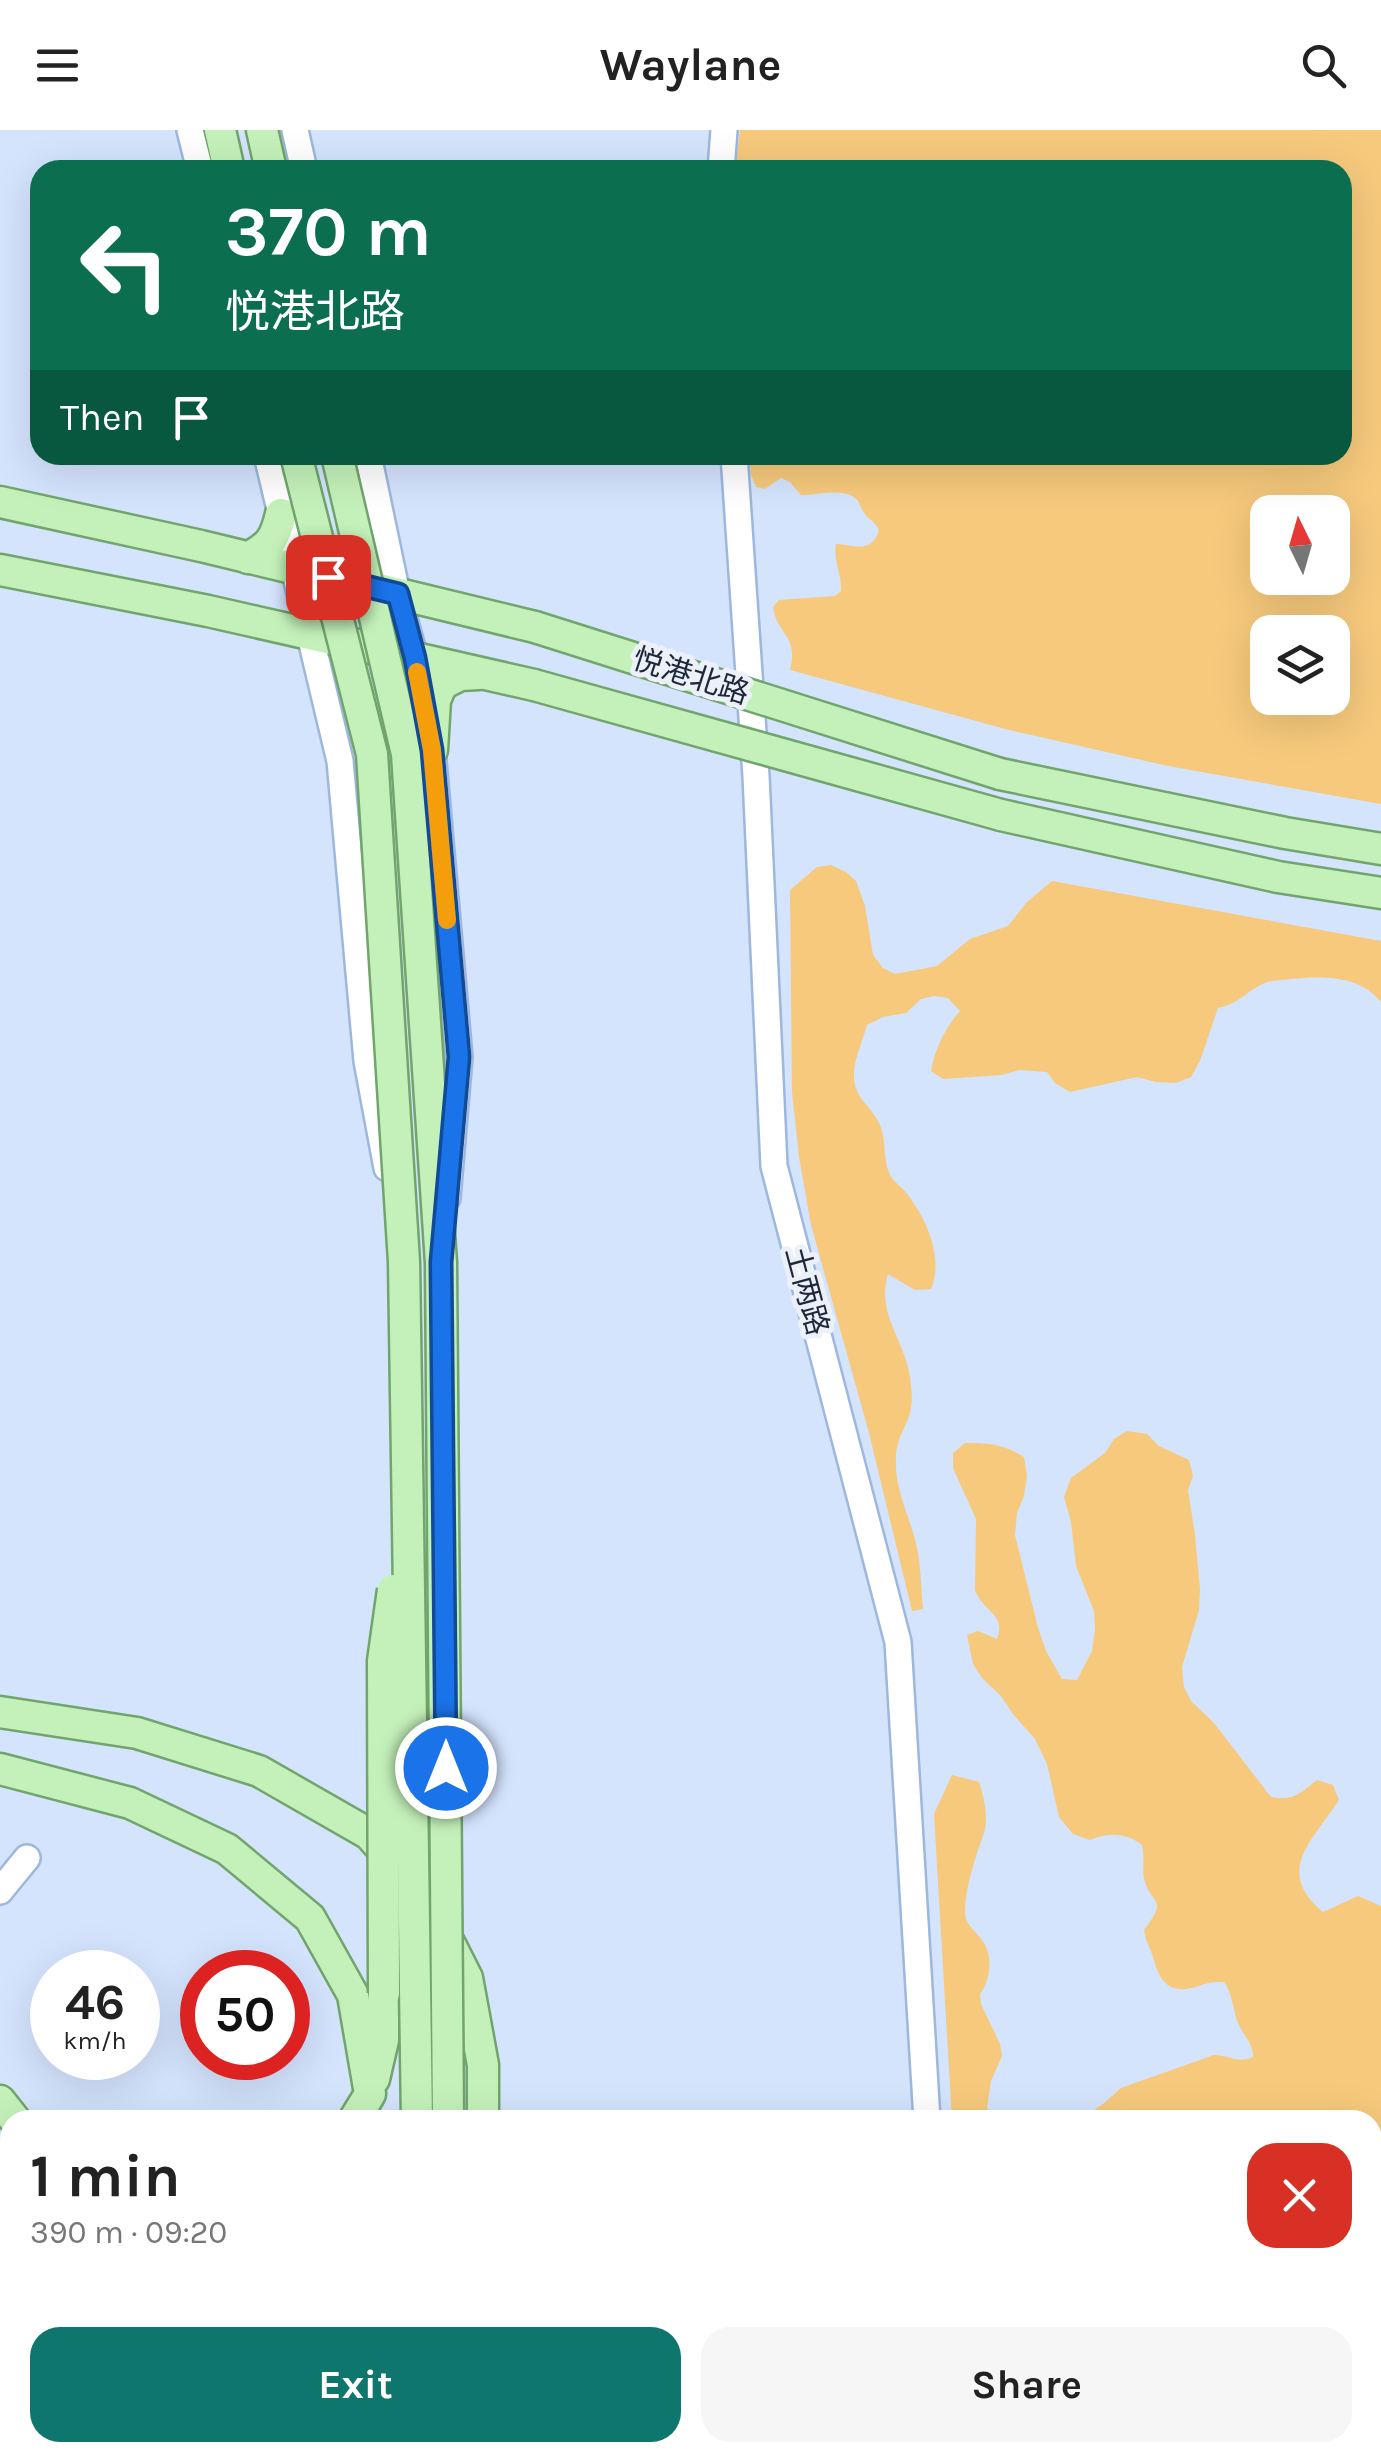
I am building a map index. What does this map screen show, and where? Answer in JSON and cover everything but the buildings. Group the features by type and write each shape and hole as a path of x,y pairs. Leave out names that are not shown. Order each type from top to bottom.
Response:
{"main road":[{"path":"220,130 227,160"},
{"path":"262,130 269,160"},
{"path":"299,465 372,754 404,1262 417,2110"},
{"path":"339,465 406,754 441,1262 448,2110"},
{"name":"悦港北路","path":"0,502 535,627 1000,774 1381,849"},
{"path":"248,558 266,548 276,536 281,514"},
{"name":"悦港北路","path":"0,570 208,611 534,685 1002,815 1278,877 1381,893"},
{"path":"432,750 435,700 442,684 460,676 484,674"},
{"path":"362,2107 383,2040 383,1661 406,1492"},
{"path":"0,1712 137,1733 259,1771 369,1834 428,1901 467,1978 483,2064 483,2110"},
{"path":"0,1769 130,1803 227,1848 310,1918 353,1995 362,2107"}],"street":[{"path":"190,130 198,160"},
{"path":"295,130 302,160"},
{"path":"722,160 724,130"},
{"path":"269,465 340,761 367,1061 404,1262"},
{"path":"370,465 432,750 459,1057 441,1262"},
{"name":"土两路","path":"735,465 756,776 774,1166 898,1642 927,2110"},
{"path":"0,1891 26,1858"}],"shaded area":[{"path":"740,130 1381,130 1381,804 1168,766 1009,730 790,670 792,649 773,607 779,600 835,596 841,591 836,544 867,545 879,531 849,494 801,495 781,478 765,489 756,487 750,465 1352,465 1352,160 736,160"},
{"path":"831,865 856,881 865,906 873,955 883,968 895,974 937,966 970,939 1008,926 1027,902 1052,881 1381,941 1381,1002 1362,987 1340,979 1267,982 1218,1008 1200,1061 1191,1077 1176,1083 1137,1077 1070,1092 1055,1083 1047,1072 1020,1070 943,1079 931,1071 933,1063 945,1032 960,1011 948,998 921,999 906,1013 867,1025 855,1064 856,1088 880,1125 889,1172 927,1228 936,1265 931,1289 915,1290 888,1274 885,1288 888,1314 907,1364 912,1392 910,1414 896,1458 919,1563 923,1609 912,1611 869,1433 811,1225 799,1157 792,1092 790,890 817,867"},
{"path":"1127,1431 1147,1434 1159,1446 1189,1460 1193,1476 1188,1490 1200,1589 1199,1610 1182,1667 1184,1687 1191,1701 1214,1723 1271,1797 1296,1795 1317,1780 1333,1785 1339,1800 1310,1842 1299,1869 1308,1897 1323,1912 1358,1896 1381,1906 1381,2110 1094,2110 1121,2088 1214,2055 1243,2060 1253,2057 1253,2052 1224,1982 1178,1989 1167,1985 1160,1976 1144,1930 1157,1906 1144,1878 1142,1845 1124,1836 1090,1840 1073,1834 1059,1817 1047,1764 1035,1739 973,1664 967,1635 978,1631 997,1639 999,1624 975,1590 976,1519 953,1468 953,1453 965,1443 981,1443 1024,1457 1027,1476 1015,1535 1046,1651 1062,1679 1077,1680 1092,1651 1094,1611 1076,1566 1064,1497 1071,1478 1105,1453 1114,1439"},
{"path":"952,1775 979,1782 986,1820 969,1880 965,1916 989,1955 981,2004 1002,2056 991,2081 989,2110 951,2110 934,1814"}],"slow traffic":[{"path":"417,672 432,750 447,920"}],"route":[{"path":"328,577 398,594 432,750 459,1057 441,1262 446,1768"}]}
